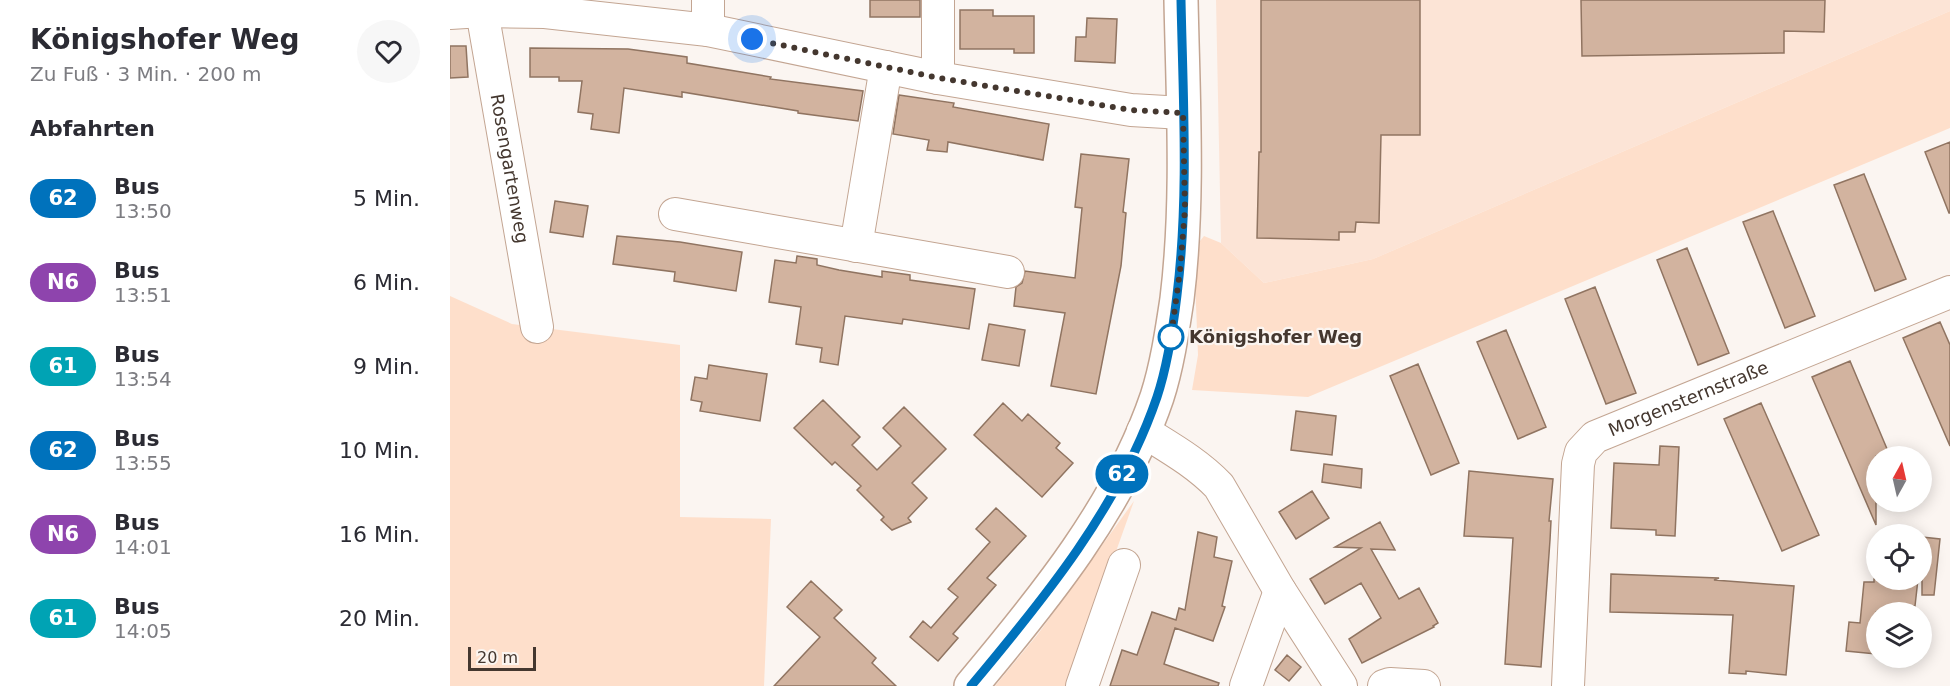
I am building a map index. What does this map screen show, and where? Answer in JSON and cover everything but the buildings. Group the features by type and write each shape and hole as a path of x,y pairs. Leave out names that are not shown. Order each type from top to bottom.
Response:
{"main road":[{"path":"971,686 1038,603 1082,543 1110,498 1143,431 1156,398 1164,370 1178,290 1185,209 1181,0"}],"street":[{"path":"938,0 939,78"},
{"path":"450,13 482,6 545,12 708,15 886,67 939,78 1131,110 1183,113"},
{"name":"Rosengartenweg","path":"482,6 537,327"},
{"path":"856,246 886,67"},
{"path":"675,214 1008,272"},
{"name":"Morgensternstraße","path":"1568,686 1578,464 1581,452 1595,436 1950,292"},
{"path":"1143,431 1192,461 1219,486 1280,591 1341,686"},
{"path":"1082,686 1124,565"},
{"path":"1246,686 1280,591"},
{"path":"1384,686 1390,684 1424,686"}],"shaded area":[{"path":"1216,0 1950,0 1950,11 1373,259 1264,283 1221,243"},
{"path":"1950,11 1950,128 1308,397 1192,390 1198,355 1195,280 1200,241 1204,236 1221,243 1264,283 1373,259"},
{"path":"450,296 512,324 680,345 680,517 771,519 764,686 450,686"},
{"path":"1134,501 1068,686 995,686 1038,634"}],"bus line":[{"name":"62","path":"971,686 1038,603 1082,543 1110,498 1135,449 1156,398 1174,319 1185,209 1181,0"}],"place":[{"name":"Königshofer Weg","path":"1171,337"}],"route":[{"path":"752,39 939,78 1131,110 1183,113 1185,209 1171,337"}]}
